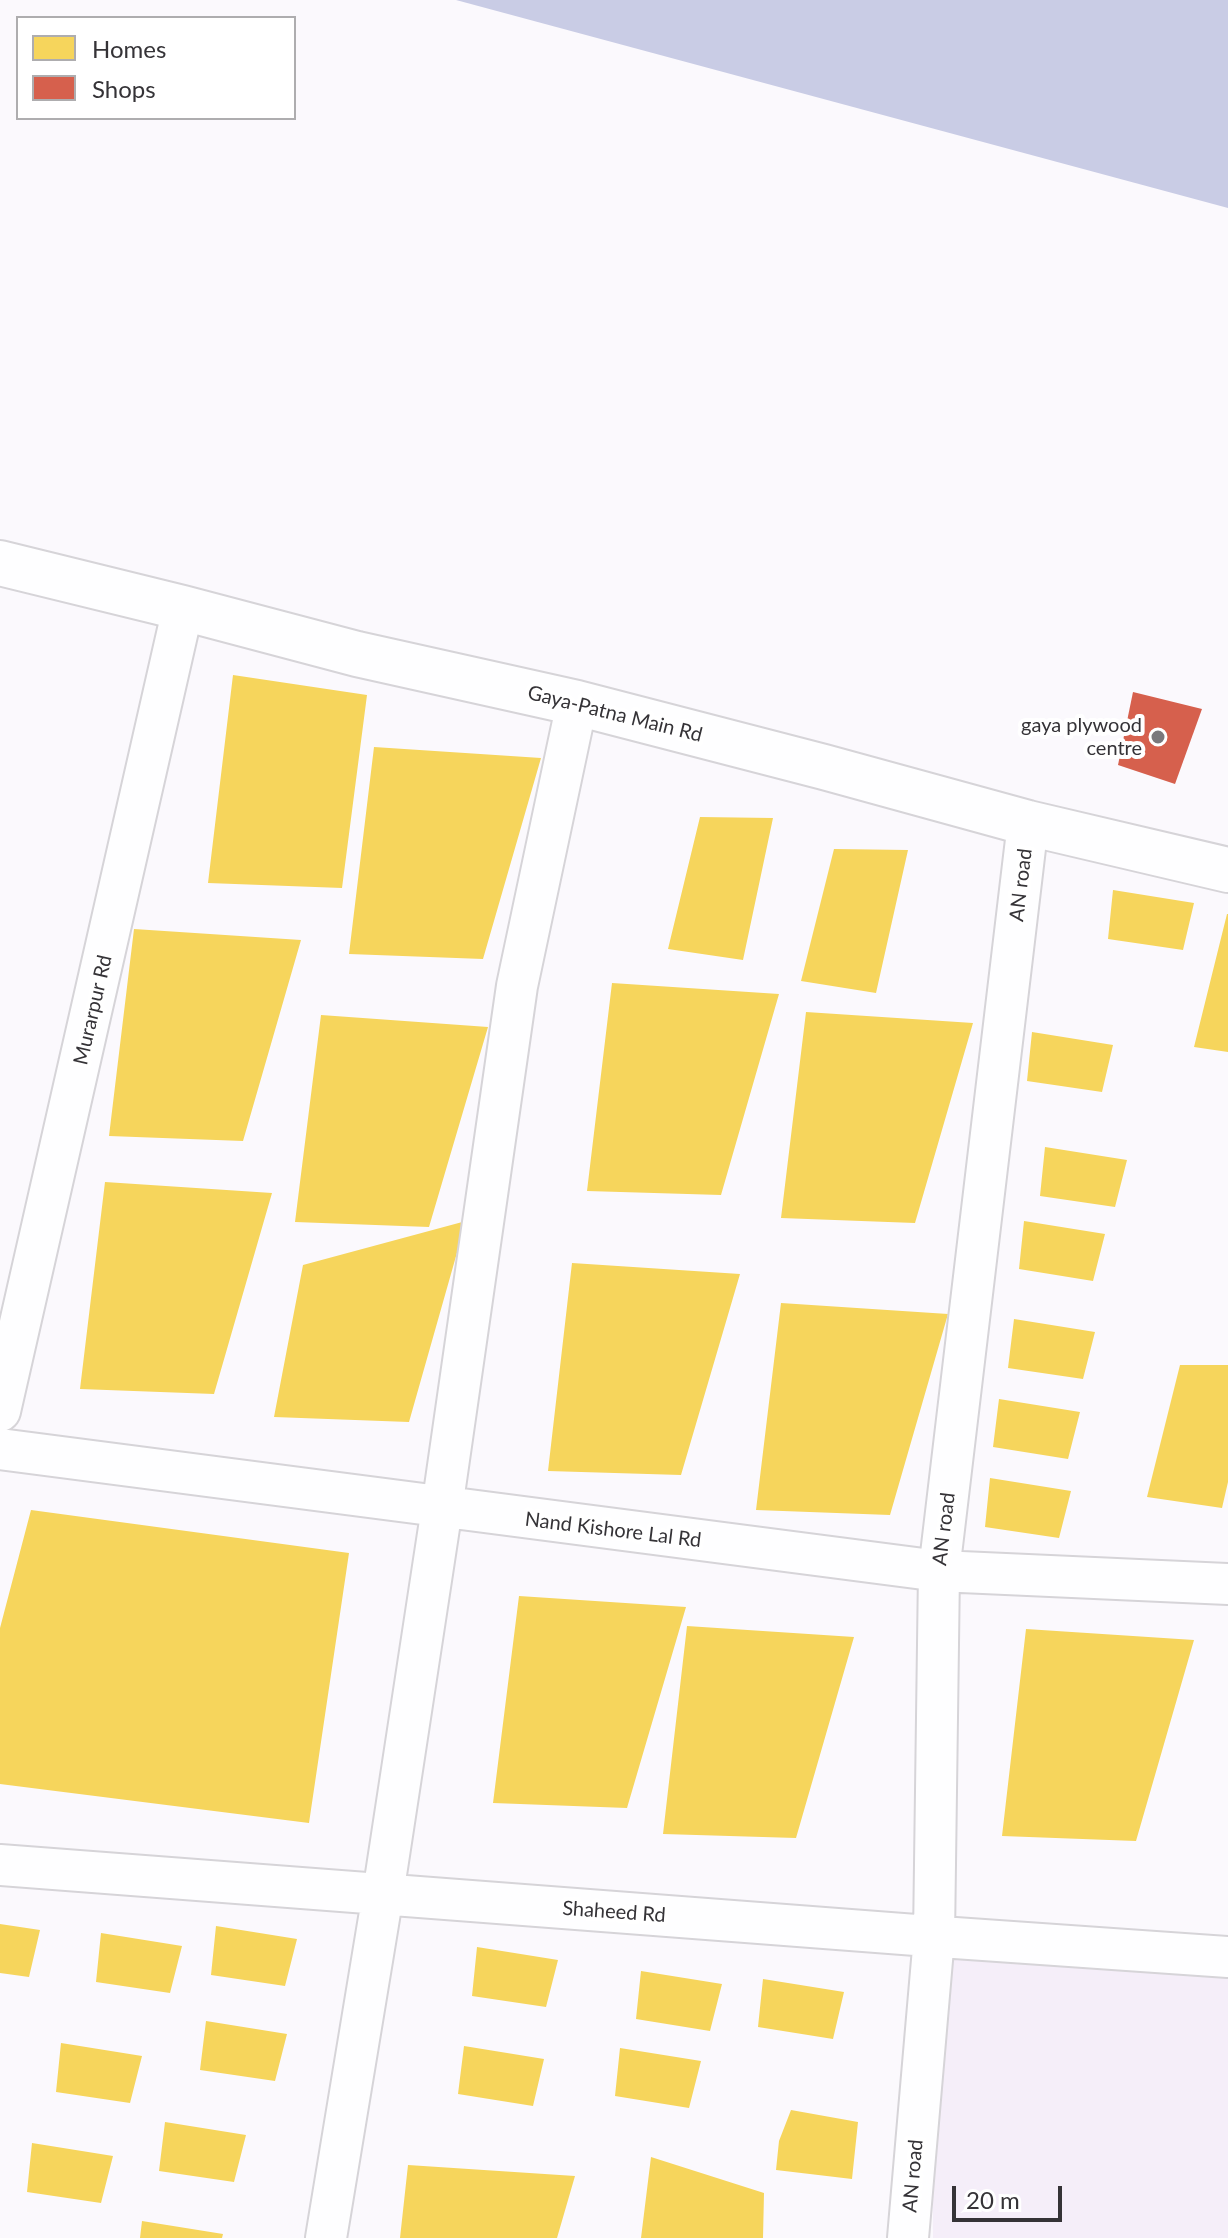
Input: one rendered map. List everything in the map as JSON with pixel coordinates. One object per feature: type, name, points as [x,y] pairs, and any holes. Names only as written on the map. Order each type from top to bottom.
[{"type":"main road","name":"Gaya-Patna Main Rd","points":[[0,563],[357,654],[577,703],[1028,823],[1228,870]]},
{"type":"street","name":"Murarpur Rd","points":[[0,1411],[183,608]]},
{"type":"street","points":[[326,2238],[442,1508],[517,986],[577,703]]},
{"type":"street","name":"AN road","points":[[908,2238],[934,1937],[939,1571],[1028,823]]},
{"type":"street","name":"Nand Kishore Lal Rd","points":[[0,1449],[939,1571],[1228,1584]]},
{"type":"street","name":"Shaheed Rd","points":[[0,1865],[1228,1957]]},
{"type":"shaded area","points":[[932,1956],[1228,1958],[1228,2238],[933,2238]]},
{"type":"water","points":[[456,0],[1228,0],[1228,208]]},
{"type":"building: Homes","points":[[233,675],[367,695],[342,888],[208,883]]},
{"type":"building: Homes","points":[[374,747],[541,758],[483,959],[349,954]]},
{"type":"building: Homes","points":[[700,817],[773,818],[743,960],[668,949]]},
{"type":"building: Homes","points":[[834,849],[908,850],[876,993],[801,981]]},
{"type":"building: Homes","points":[[1113,890],[1194,903],[1183,950],[1108,939]]},
{"type":"building: Homes","points":[[1228,914],[1228,1052],[1194,1047]]},
{"type":"building: Homes","points":[[134,929],[301,940],[243,1141],[109,1136]]},
{"type":"building: Homes","points":[[612,983],[779,994],[721,1195],[587,1191]]},
{"type":"building: Homes","points":[[806,1012],[973,1023],[915,1223],[781,1218]]},
{"type":"building: Homes","points":[[321,1015],[488,1027],[429,1227],[295,1222]]},
{"type":"building: Homes","points":[[1032,1032],[1113,1045],[1102,1092],[1027,1081]]},
{"type":"building: Homes","points":[[1045,1147],[1127,1160],[1115,1207],[1040,1196]]},
{"type":"building: Homes","points":[[105,1182],[272,1193],[214,1394],[80,1389]]},
{"type":"building: Homes","points":[[466,1221],[409,1422],[274,1417],[303,1265]]},
{"type":"building: Homes","points":[[1024,1221],[1105,1234],[1093,1281],[1019,1269]]},
{"type":"building: Homes","points":[[572,1263],[740,1274],[681,1475],[548,1471]]},
{"type":"building: Homes","points":[[781,1303],[948,1314],[890,1515],[756,1510]]},
{"type":"building: Homes","points":[[1014,1319],[1095,1332],[1083,1379],[1008,1368]]},
{"type":"building: Homes","points":[[1180,1365],[1228,1365],[1228,1482],[1222,1508],[1147,1497]]},
{"type":"building: Homes","points":[[999,1399],[1080,1412],[1068,1459],[993,1447]]},
{"type":"building: Homes","points":[[990,1478],[1071,1491],[1059,1538],[985,1527]]},
{"type":"building: Homes","points":[[31,1510],[349,1553],[309,1823],[0,1784],[0,1628]]},
{"type":"building: Homes","points":[[519,1596],[686,1607],[627,1808],[493,1803]]},
{"type":"building: Homes","points":[[687,1626],[854,1637],[796,1838],[663,1834]]},
{"type":"building: Homes","points":[[1026,1629],[1194,1640],[1136,1841],[1002,1836]]},
{"type":"building: Homes","points":[[0,1924],[40,1930],[29,1977],[0,1973]]},
{"type":"building: Homes","points":[[216,1926],[297,1939],[285,1986],[211,1975]]},
{"type":"building: Homes","points":[[101,1933],[182,1946],[170,1993],[96,1982]]},
{"type":"building: Homes","points":[[477,1947],[558,1960],[546,2007],[472,1996]]},
{"type":"building: Homes","points":[[641,1971],[722,1984],[710,2031],[636,2019]]},
{"type":"building: Homes","points":[[763,1979],[844,1992],[833,2039],[758,2027]]},
{"type":"building: Homes","points":[[206,2021],[287,2034],[275,2081],[200,2070]]},
{"type":"building: Homes","points":[[61,2043],[142,2056],[130,2103],[56,2092]]},
{"type":"building: Homes","points":[[464,2046],[544,2059],[533,2106],[458,2094]]},
{"type":"building: Homes","points":[[620,2048],[701,2061],[689,2108],[615,2096]]},
{"type":"building: Homes","points":[[791,2110],[858,2122],[852,2179],[776,2170],[779,2141]]},
{"type":"building: Homes","points":[[165,2122],[246,2135],[234,2182],[159,2171]]},
{"type":"building: Homes","points":[[32,2143],[113,2156],[101,2203],[27,2192]]},
{"type":"building: Homes","points":[[651,2157],[764,2193],[763,2238],[641,2238]]},
{"type":"building: Homes","points":[[408,2165],[575,2176],[557,2238],[400,2238]]},
{"type":"building: Homes","points":[[142,2221],[223,2234],[222,2238],[140,2238]]},
{"type":"building: Shops","name":"gaya plywood centre","points":[[1133,692],[1202,709],[1175,784],[1118,765]]},
{"type":"place","name":"gaya plywood centre","points":[[1158,737]]}]
